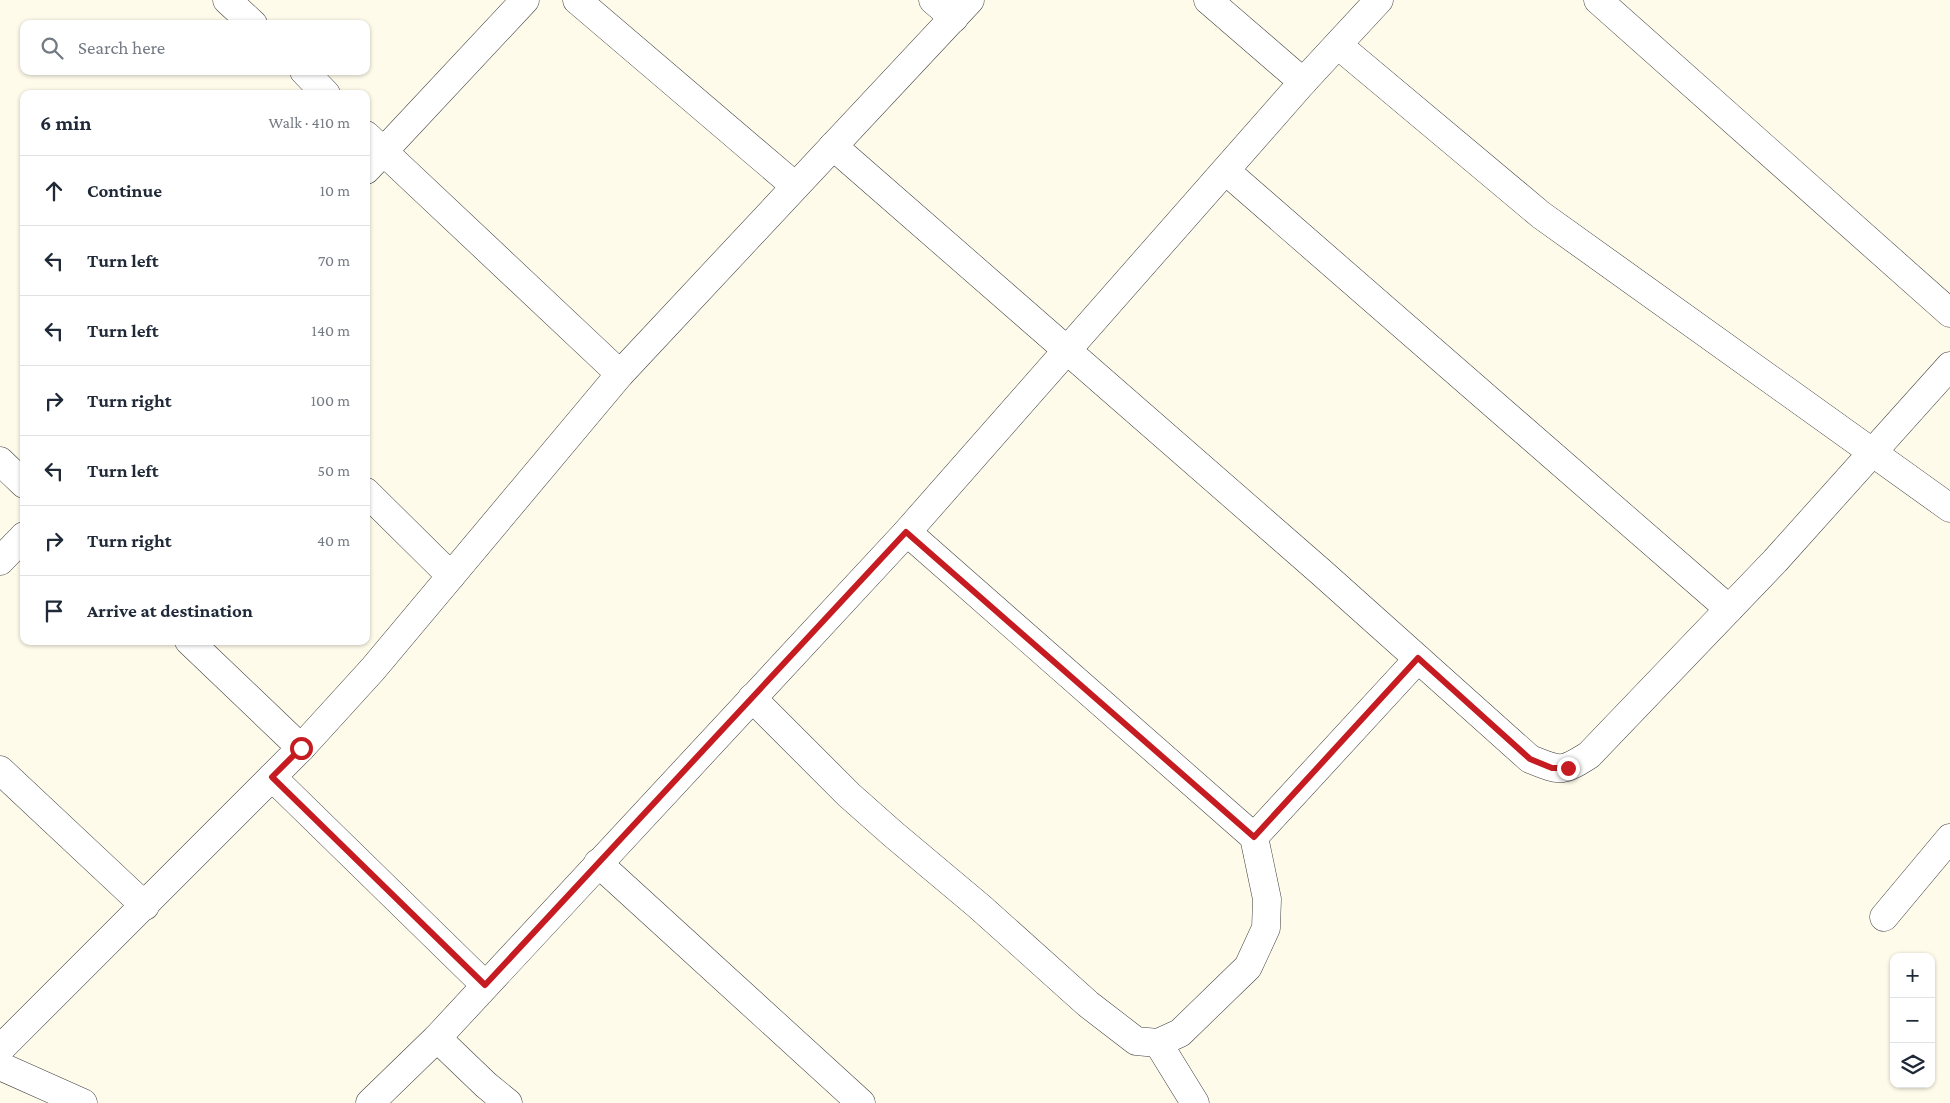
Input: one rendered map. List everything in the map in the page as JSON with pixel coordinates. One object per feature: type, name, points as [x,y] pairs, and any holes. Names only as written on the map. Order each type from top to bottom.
[{"type":"street","points":[[227,0],[249,20]]},
{"type":"street","points":[[525,0],[372,153],[620,374]]},
{"type":"street","points":[[577,0],[795,186]]},
{"type":"street","points":[[0,1049],[301,748],[373,669],[620,374],[962,9],[933,0]]},
{"type":"street","points":[[1208,0],[1303,82]]},
{"type":"street","points":[[370,1103],[437,1038],[906,532],[1068,352],[1303,82],[1379,0]]},
{"type":"street","points":[[1598,0],[1950,313]]},
{"type":"street","points":[[1338,45],[1541,215],[1950,508]]},
{"type":"street","points":[[308,75],[322,90]]},
{"type":"street","points":[[834,146],[1418,658],[1530,759],[1552,768],[1568,768],[1588,755],[1729,610],[1950,366]]},
{"type":"street","points":[[1226,171],[1729,610]]},
{"type":"street","points":[[0,461],[20,480]]},
{"type":"street","points":[[370,496],[451,576]]},
{"type":"street","points":[[752,698],[849,795],[1088,1004],[1136,1042],[1158,1044],[1180,1033],[1248,967],[1266,928],[1267,899],[1254,837],[906,532]]},
{"type":"street","points":[[0,560],[20,540]]},
{"type":"street","points":[[193,645],[301,748]]},
{"type":"street","points":[[1254,837],[1418,658]]},
{"type":"street","points":[[0,770],[144,906]]},
{"type":"street","points":[[272,777],[485,985]]},
{"type":"street","points":[[1884,917],[1950,838]]},
{"type":"street","points":[[598,863],[861,1103]]},
{"type":"street","points":[[437,1038],[486,1086],[508,1103]]},
{"type":"street","points":[[1158,1044],[1195,1103]]},
{"type":"street","points":[[0,1066],[83,1103]]},
{"type":"route","points":[[301,748],[272,777],[485,985],[906,532],[1235,823],[1254,837],[1276,816],[1418,658],[1530,759],[1552,768],[1568,768]]}]
